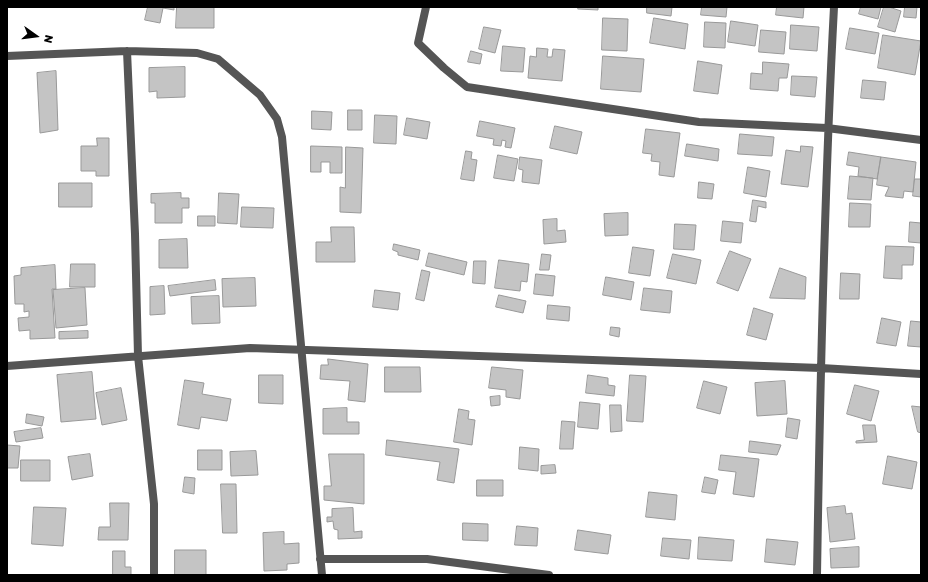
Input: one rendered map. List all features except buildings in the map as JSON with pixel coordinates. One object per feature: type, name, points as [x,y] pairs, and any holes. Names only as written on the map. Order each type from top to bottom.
[{"type":"street","points":[[426,7],[418,43],[444,68],[467,87],[699,122],[828,128],[921,140]]},
{"type":"street","points":[[818,575],[821,368],[828,128],[834,7]]},
{"type":"street","points":[[7,56],[127,51],[197,53],[218,59],[260,95],[277,119],[282,137],[322,575]]},
{"type":"street","points":[[127,51],[138,356],[154,504],[154,575]]},
{"type":"street","points":[[7,366],[250,348],[821,368],[921,374]]},
{"type":"street","points":[[320,559],[427,559],[549,575]]}]
